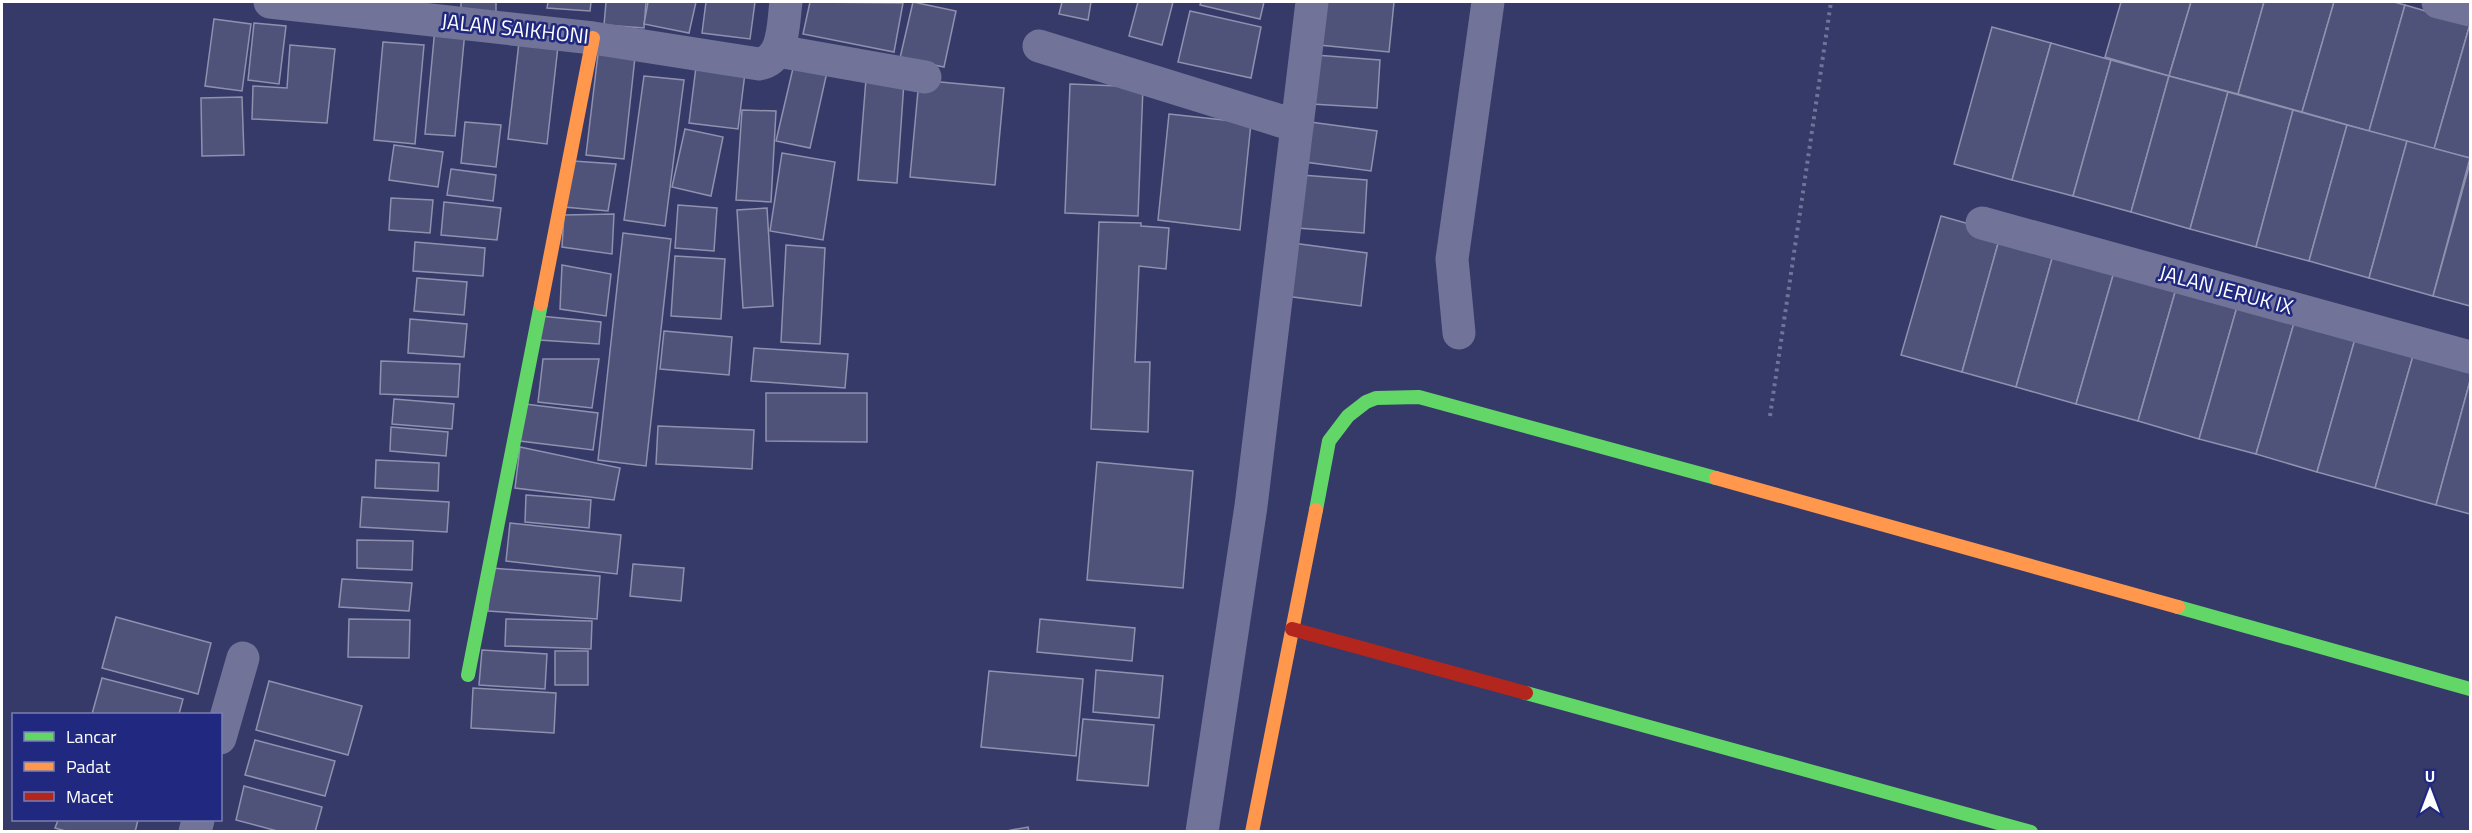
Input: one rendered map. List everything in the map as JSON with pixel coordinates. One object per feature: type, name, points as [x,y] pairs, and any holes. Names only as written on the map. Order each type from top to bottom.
[{"type":"street","name":"JALAN SAIKHONI","points":[[270,2],[769,57],[925,77]]},
{"type":"street","points":[[769,57],[786,2]]},
{"type":"street","points":[[1202,831],[1251,506],[1312,2]]},
{"type":"street","points":[[1459,333],[1452,259],[1488,2]]},
{"type":"street","points":[[2438,2],[2470,10]]},
{"type":"street","points":[[468,675],[593,38]]},
{"type":"street","points":[[1039,46],[1297,126]]},
{"type":"street","name":"JALAN JERUK IX","points":[[1982,224],[2470,357]]},
{"type":"street","points":[[1252,831],[1329,441],[1349,412],[1370,399],[1391,394],[1419,397],[1760,490],[2470,689]]},
{"type":"street","points":[[1292,629],[2031,831]]},
{"type":"street","points":[[222,731],[243,658]]},
{"type":"path","points":[[1770,416],[1832,2]]},
{"type":"building","points":[[461,2],[496,2],[496,12],[461,12]]},
{"type":"building","points":[[548,2],[591,2],[590,11],[547,8]]},
{"type":"building","points":[[606,2],[646,2],[644,28],[604,25]]},
{"type":"building","points":[[648,2],[696,2],[689,33],[644,24]]},
{"type":"building","points":[[706,2],[755,2],[750,39],[702,33]]},
{"type":"building","points":[[810,2],[903,3],[894,52],[803,34]]},
{"type":"building","points":[[913,2],[956,11],[944,67],[900,58]]},
{"type":"building","points":[[1062,2],[1091,2],[1088,20],[1059,14]]},
{"type":"building","points":[[1138,2],[1173,2],[1162,45],[1129,36]]},
{"type":"building","points":[[1201,2],[1264,2],[1260,19],[1200,5]]},
{"type":"building","points":[[1322,2],[1394,2],[1389,52],[1319,45]]},
{"type":"building","points":[[2121,2],[2191,2],[2169,76],[2105,57]]},
{"type":"building","points":[[2191,2],[2264,2],[2238,94],[2169,76]]},
{"type":"building","points":[[2264,2],[2334,2],[2302,112],[2238,94]]},
{"type":"building","points":[[2334,2],[2394,2],[2405,5],[2369,131],[2302,112]]},
{"type":"building","points":[[2405,5],[2470,24],[2434,149],[2369,131]]},
{"type":"building","points":[[1190,11],[1261,27],[1251,78],[1178,62]]},
{"type":"building","points":[[214,19],[251,24],[242,91],[205,86]]},
{"type":"building","points":[[254,23],[286,26],[279,84],[248,80]]},
{"type":"building","points":[[2470,24],[2470,158],[2434,149]]},
{"type":"building","points":[[1992,27],[2051,43],[2012,180],[1954,164]]},
{"type":"building","points":[[435,28],[465,31],[455,136],[425,134]]},
{"type":"building","points":[[383,42],[424,45],[415,144],[374,140]]},
{"type":"building","points":[[519,42],[558,46],[547,144],[508,139]]},
{"type":"building","points":[[2051,43],[2111,60],[2073,196],[2012,180]]},
{"type":"building","points":[[290,45],[335,49],[327,123],[252,119],[253,86],[287,88]]},
{"type":"building","points":[[598,54],[635,57],[624,159],[586,155]]},
{"type":"building","points":[[1315,55],[1380,60],[1377,108],[1312,104]]},
{"type":"building","points":[[697,59],[746,65],[738,129],[689,123]]},
{"type":"building","points":[[2111,60],[2169,76],[2131,212],[2073,196]]},
{"type":"building","points":[[794,64],[827,72],[810,148],[776,141]]},
{"type":"building","points":[[644,76],[684,80],[665,226],[624,220]]},
{"type":"building","points":[[2169,76],[2228,92],[2190,229],[2131,212]]},
{"type":"building","points":[[866,79],[904,82],[897,183],[858,180]]},
{"type":"building","points":[[919,80],[1004,88],[995,185],[910,177]]},
{"type":"building","points":[[1070,84],[1143,87],[1138,216],[1065,213]]},
{"type":"building","points":[[2228,92],[2293,110],[2256,247],[2190,229]]},
{"type":"building","points":[[242,97],[244,155],[202,156],[201,98]]},
{"type":"building","points":[[742,110],[776,111],[771,202],[736,200]]},
{"type":"building","points":[[2293,110],[2347,125],[2309,261],[2256,247]]},
{"type":"building","points":[[1169,114],[1251,123],[1240,230],[1158,220]]},
{"type":"building","points":[[465,122],[501,125],[496,167],[461,163]]},
{"type":"building","points":[[1310,122],[1377,131],[1371,171],[1305,162]]},
{"type":"building","points":[[2347,125],[2407,141],[2369,278],[2309,261]]},
{"type":"building","points":[[685,129],[723,137],[711,196],[672,187]]},
{"type":"building","points":[[2407,141],[2470,158],[2433,296],[2369,278]]},
{"type":"building","points":[[394,145],[443,152],[438,187],[389,180]]},
{"type":"building","points":[[782,153],[835,162],[823,240],[770,231]]},
{"type":"building","points":[[573,161],[616,164],[608,211],[564,207]]},
{"type":"building","points":[[2470,163],[2470,306],[2433,296]]},
{"type":"building","points":[[451,169],[496,175],[493,201],[447,195]]},
{"type":"building","points":[[1301,175],[1367,180],[1364,233],[1297,228]]},
{"type":"building","points":[[391,198],[433,200],[430,233],[389,230]]},
{"type":"building","points":[[444,202],[501,208],[497,240],[441,235]]},
{"type":"building","points":[[678,205],[717,208],[714,251],[675,248]]},
{"type":"building","points":[[767,208],[773,306],[743,308],[737,210]]},
{"type":"building","points":[[614,214],[612,254],[562,247],[564,215]]},
{"type":"building","points":[[1941,216],[2001,233],[1962,372],[1901,355]]},
{"type":"building","points":[[1099,222],[1141,223],[1141,226],[1169,228],[1166,269],[1139,266],[1135,362],[1150,362],[1148,432],[1091,429]]},
{"type":"building","points":[[623,233],[671,239],[646,466],[598,460]]},
{"type":"building","points":[[2001,233],[2055,248],[2016,387],[1962,372]]},
{"type":"building","points":[[415,242],[485,248],[483,276],[413,271]]},
{"type":"building","points":[[1285,242],[1367,253],[1361,306],[1278,295]]},
{"type":"building","points":[[786,245],[825,248],[820,344],[781,342]]},
{"type":"building","points":[[2055,248],[2116,265],[2076,404],[2016,387]]},
{"type":"building","points":[[675,256],[725,259],[721,319],[671,316]]},
{"type":"building","points":[[562,265],[611,274],[606,316],[560,309]]},
{"type":"building","points":[[2116,265],[2178,282],[2138,421],[2076,404]]},
{"type":"building","points":[[417,278],[467,282],[464,315],[414,311]]},
{"type":"building","points":[[2178,282],[2239,300],[2199,439],[2138,421]]},
{"type":"building","points":[[2239,300],[2296,316],[2256,454],[2199,439]]},
{"type":"building","points":[[540,316],[601,322],[599,344],[539,340]]},
{"type":"building","points":[[2296,316],[2357,332],[2317,472],[2256,454]]},
{"type":"building","points":[[410,319],[467,324],[464,357],[408,353]]},
{"type":"building","points":[[664,331],[732,337],[729,375],[660,369]]},
{"type":"building","points":[[2357,332],[2415,349],[2375,488],[2317,472]]},
{"type":"building","points":[[754,348],[848,354],[845,388],[751,381]]},
{"type":"building","points":[[2415,349],[2470,365],[2470,381],[2436,505],[2375,488]]},
{"type":"building","points":[[543,359],[599,359],[592,408],[538,402]]},
{"type":"building","points":[[381,361],[460,364],[458,397],[380,394]]},
{"type":"building","points":[[2470,381],[2470,514],[2436,505]]},
{"type":"building","points":[[766,393],[867,393],[867,442],[766,441]]},
{"type":"building","points":[[394,399],[454,404],[452,429],[392,424]]},
{"type":"building","points":[[525,404],[598,413],[593,450],[520,441]]},
{"type":"building","points":[[658,426],[754,430],[752,469],[656,464]]},
{"type":"building","points":[[391,427],[448,432],[446,456],[390,451]]},
{"type":"building","points":[[520,447],[620,468],[614,500],[515,488]]},
{"type":"building","points":[[376,460],[439,463],[438,491],[375,488]]},
{"type":"building","points":[[1097,462],[1193,471],[1183,588],[1087,580]]},
{"type":"building","points":[[526,495],[591,500],[589,528],[525,522]]},
{"type":"building","points":[[362,497],[449,502],[447,532],[360,527]]},
{"type":"building","points":[[510,523],[621,535],[617,574],[506,561]]},
{"type":"building","points":[[357,540],[413,541],[412,570],[357,568]]},
{"type":"building","points":[[633,564],[684,568],[681,601],[630,596]]},
{"type":"building","points":[[491,568],[600,576],[597,619],[488,611]]},
{"type":"building","points":[[342,579],[412,583],[409,611],[339,607]]},
{"type":"building","points":[[116,617],[211,643],[198,694],[102,668]]},
{"type":"building","points":[[349,619],[410,620],[409,658],[348,657]]},
{"type":"building","points":[[506,619],[592,621],[591,649],[505,646]]},
{"type":"building","points":[[1040,619],[1135,628],[1132,661],[1037,652]]},
{"type":"building","points":[[482,650],[547,654],[545,689],[479,685]]},
{"type":"building","points":[[555,651],[588,651],[588,685],[555,685]]},
{"type":"building","points":[[1096,670],[1163,676],[1159,718],[1093,712]]},
{"type":"building","points":[[989,671],[1083,679],[1076,756],[981,747]]},
{"type":"building","points":[[102,678],[183,699],[179,713],[92,713]]},
{"type":"building","points":[[269,681],[362,706],[348,755],[256,730]]},
{"type":"building","points":[[473,688],[556,693],[554,733],[471,728]]},
{"type":"building","points":[[1083,719],[1154,725],[1148,786],[1077,780]]},
{"type":"building","points":[[255,740],[335,761],[325,796],[245,775]]},
{"type":"building","points":[[244,786],[322,807],[315,832],[281,832],[236,820]]},
{"type":"building","points":[[58,821],[138,821],[135,832],[69,832],[55,828]]},
{"type":"building","points":[[1028,827],[1029,832],[1001,832]]},
{"type":"traffic: fast","points":[[468,675],[541,304]]},
{"type":"traffic: fast","points":[[1316,510],[1329,441],[1348,416],[1366,402],[1376,398],[1419,397],[1716,478]]},
{"type":"traffic: fast","points":[[2178,607],[2470,689]]},
{"type":"traffic: fast","points":[[1526,693],[2031,832]]},
{"type":"traffic: slow","points":[[541,304],[593,38]]},
{"type":"traffic: slow","points":[[1716,478],[2178,607]]},
{"type":"traffic: slow","points":[[1252,832],[1316,510]]},
{"type":"traffic: jam","points":[[1292,629],[1526,693]]}]
